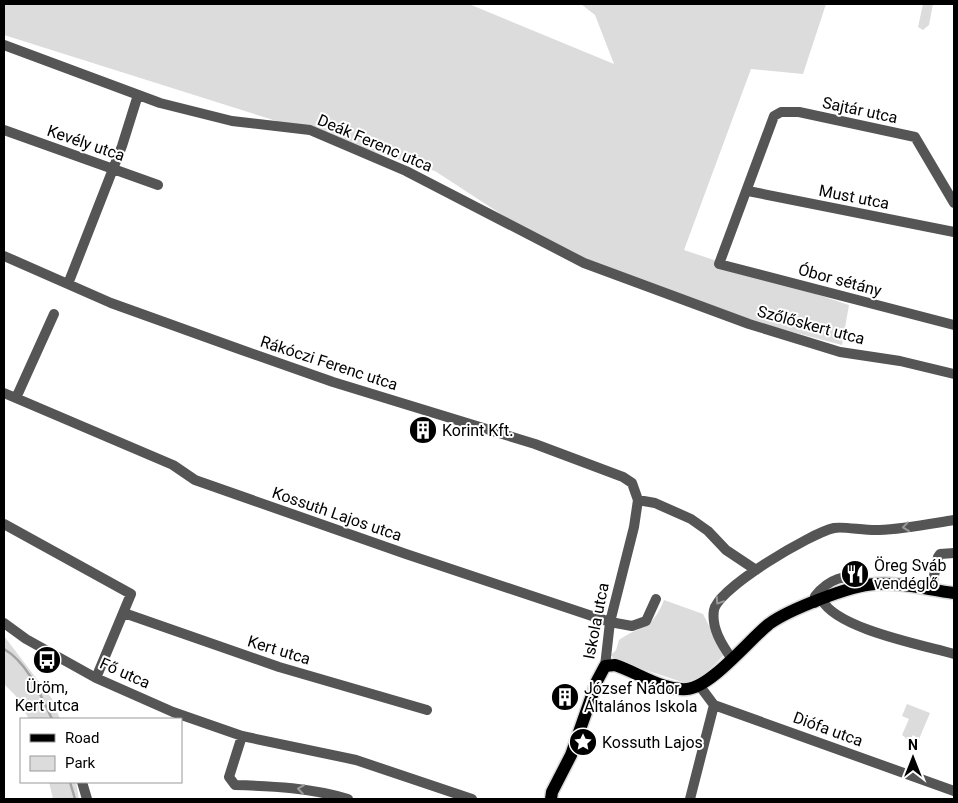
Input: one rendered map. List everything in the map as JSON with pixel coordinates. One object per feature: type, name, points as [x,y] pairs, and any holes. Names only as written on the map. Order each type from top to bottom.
[{"type":"main road","points":[[605,666],[616,665],[676,689],[686,690],[699,685],[782,615],[818,601],[863,585],[889,584],[954,593]]},
{"type":"main road","name":"Iskola utca","points":[[551,799],[552,792],[579,737],[597,682],[605,666]]},
{"type":"street","name":"Deák Ferenc utca","points":[[4,45],[160,104],[232,121],[310,130],[406,171],[572,259],[720,313]]},
{"type":"street","points":[[68,284],[113,168],[138,95]]},
{"type":"street","name":"Sajtár utca","points":[[748,191],[774,116],[781,112],[799,112],[915,137],[954,203]]},
{"type":"street","name":"Kevély utca","points":[[4,130],[158,185]]},
{"type":"street","name":"Must utca","points":[[748,191],[954,232]]},
{"type":"street","name":"Óbor sétány","points":[[748,191],[719,264],[954,325]]},
{"type":"street","name":"Rákóczi Ferenc utca","points":[[4,256],[111,303],[334,382],[535,444],[608,470],[632,483],[638,500]]},
{"type":"street","name":"Szőlőskert utca","points":[[720,313],[840,352],[900,361],[954,374]]},
{"type":"street","points":[[16,398],[54,314]]},
{"type":"street","name":"Kossuth Lajos utca","points":[[4,393],[173,465],[195,480],[396,551],[610,622],[632,626],[646,621],[656,599]]},
{"type":"street","points":[[638,500],[655,503],[690,519],[708,531],[726,550],[756,570]]},
{"type":"street","name":"Iskola utca","points":[[605,666],[610,622],[634,527],[638,500]]},
{"type":"street","points":[[732,658],[714,626],[714,609],[722,595],[756,570],[811,536],[835,527],[880,530],[954,520]]},
{"type":"street","points":[[4,524],[127,590],[131,594],[96,678]]},
{"type":"street","points":[[931,590],[940,554],[954,553]]},
{"type":"street","points":[[818,601],[837,616],[894,638],[954,654]]},
{"type":"street","name":"Kert utca","points":[[124,613],[162,628],[278,667],[427,710]]},
{"type":"street","name":"Fő utca","points":[[4,623],[36,645],[96,678],[173,712],[242,736],[356,760],[472,799]]},
{"type":"street","points":[[690,799],[714,705],[699,685]]},
{"type":"street","name":"Diófa utca","points":[[714,705],[954,791]]},
{"type":"street","points":[[242,736],[229,777],[235,785],[278,786],[322,792],[348,799]]},
{"type":"street","points":[[82,783],[87,799]]},
{"type":"green space","points":[[4,4],[469,4],[614,64],[595,15],[581,4],[826,4],[803,74],[751,69],[684,250],[849,305],[842,345],[720,313],[548,245],[435,171],[4,35]]},
{"type":"green space","points":[[923,4],[933,4],[929,25],[923,30],[918,27]]},
{"type":"green space","points":[[664,600],[703,614],[724,655],[703,676],[685,683],[615,660],[611,655],[616,650],[619,640],[651,622],[660,610]]},
{"type":"green space","points":[[4,636],[52,699],[60,718],[28,718],[15,695],[4,684]]},
{"type":"green space","points":[[907,704],[930,713],[919,739],[913,735],[908,744],[907,739],[902,735],[909,719],[902,716]]},
{"type":"green space","points":[[49,783],[76,783],[79,799],[53,799]]},
{"type":"waterway","points":[[4,649],[20,662],[27,671],[52,718]]},
{"type":"waterway","points":[[70,783],[75,799]]},
{"type":"place","name":"Korint Kft.","points":[[423,430]]},
{"type":"place","name":"Öreg Sváb vendéglő","points":[[855,574]]},
{"type":"place","name":"Üröm, Kert utca","points":[[47,660]]},
{"type":"place","name":"József Nádor Általános Iskola","points":[[565,697]]},
{"type":"place","name":"Kossuth Lajos","points":[[583,742]]}]
